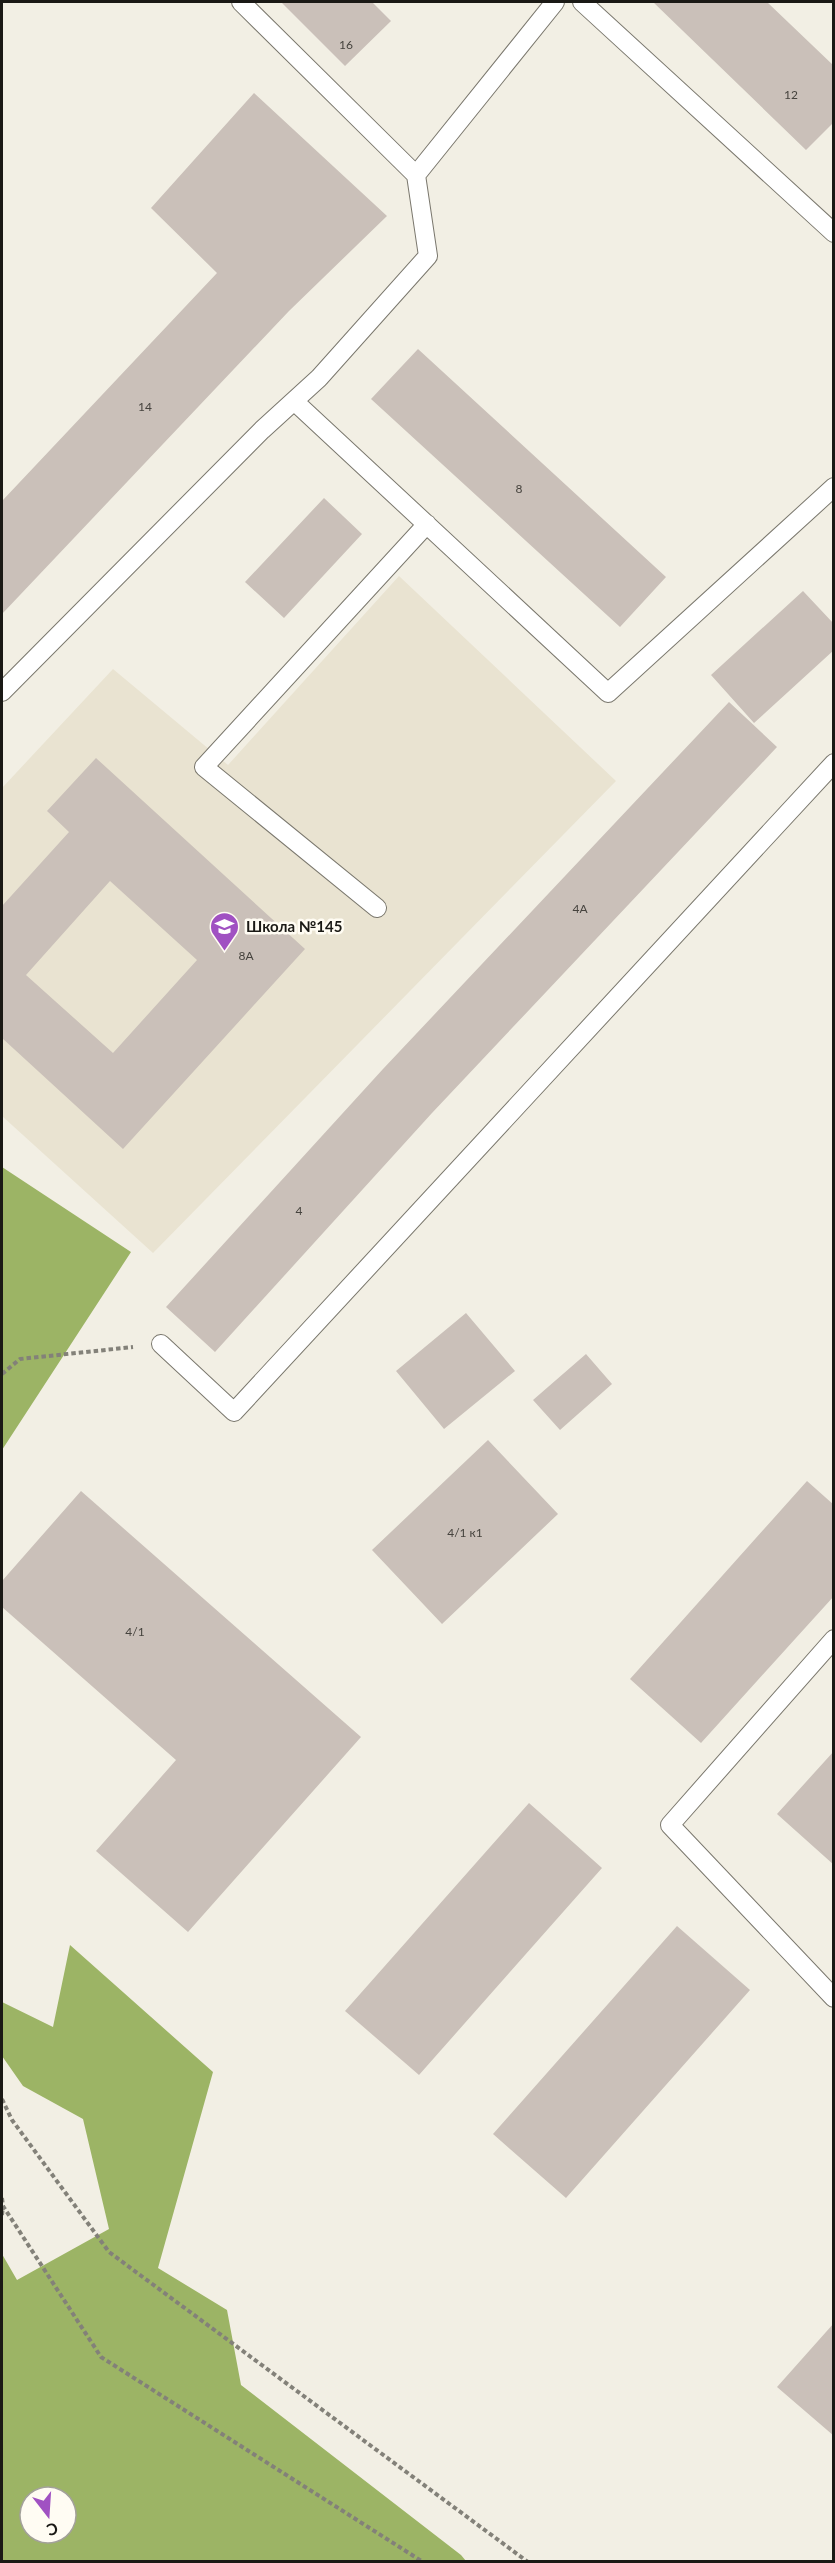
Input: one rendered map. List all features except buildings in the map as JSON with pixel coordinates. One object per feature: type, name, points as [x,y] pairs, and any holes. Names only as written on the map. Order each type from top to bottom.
[{"type":"lane","points":[[2,692],[319,378],[428,256],[416,175],[241,2]]},
{"type":"lane","points":[[416,175],[555,2]]},
{"type":"lane","points":[[582,2],[834,233]]},
{"type":"lane","points":[[294,401],[608,693],[834,487]]},
{"type":"lane","points":[[377,908],[204,767],[427,524]]},
{"type":"lane","points":[[161,1344],[234,1412],[834,762]]},
{"type":"lane","points":[[834,1639],[670,1825],[834,1998]]},
{"type":"path","points":[[2,1374],[20,1359],[161,1344]]},
{"type":"path","points":[[2,2098],[12,2120],[109,2252],[528,2562]]},
{"type":"path","points":[[2,2198],[2,2215]]},
{"type":"path","points":[[2,2206],[100,2357],[423,2562]]},
{"type":"shaded area","name":"Школа №145","points":[[399,576],[616,781],[153,1253],[2,1116],[2,788],[113,669],[228,765]]},
{"type":"green space","points":[[2,1167],[131,1252],[2,1450]]},
{"type":"green space","points":[[70,1945],[213,2072],[158,2268],[227,2310],[241,2385],[466,2561],[2,2561],[2,2254],[17,2280],[109,2229],[83,2119],[23,2086],[2,2056],[2,2002],[53,2027]]},
{"type":"place","name":"Школа №145","points":[[225,952]]}]
